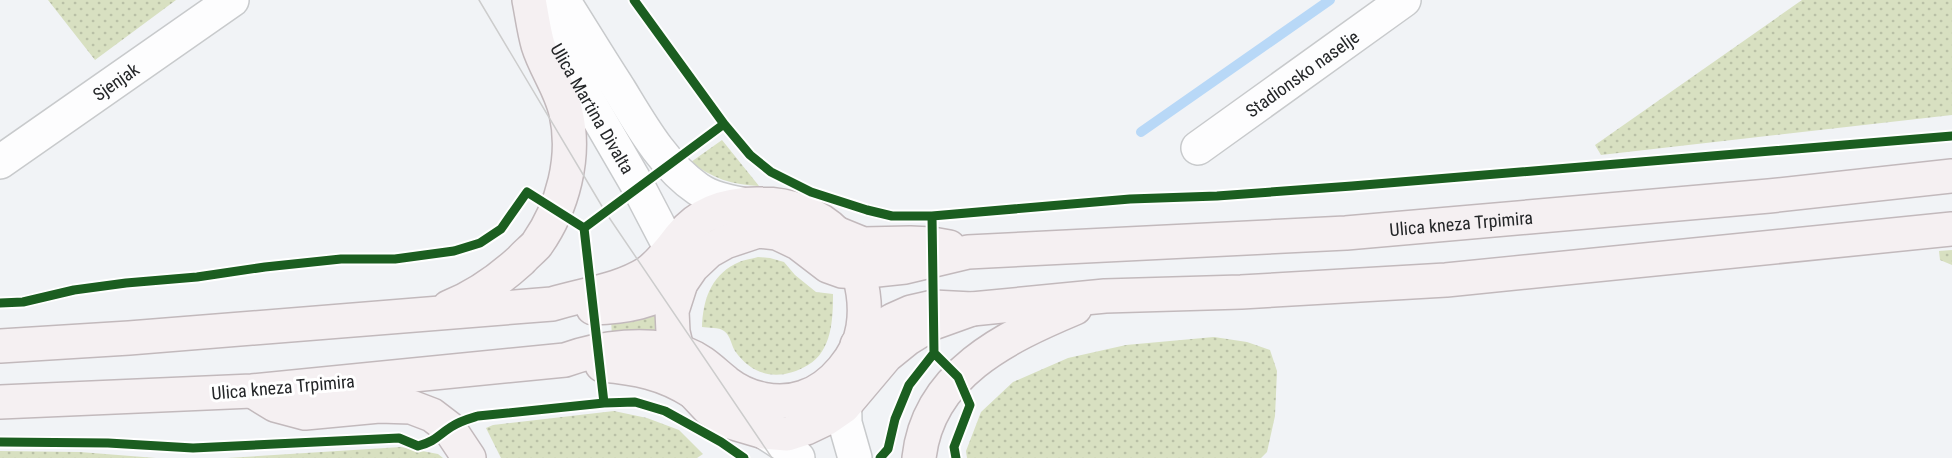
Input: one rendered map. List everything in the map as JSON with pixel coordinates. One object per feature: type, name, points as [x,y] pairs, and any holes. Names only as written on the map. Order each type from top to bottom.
[{"type":"main road","points":[[429,315],[468,299],[503,277],[536,245],[556,210],[564,186],[570,152],[566,113],[538,45],[530,0]]},
{"type":"main road","name":"Ulica kneza Trpimira","points":[[858,272],[905,267],[968,252],[1346,233],[1769,196],[1952,176]]},
{"type":"main road","points":[[0,346],[129,338],[552,304],[607,291],[647,273],[700,217],[725,207],[762,204],[785,206],[821,221],[836,233],[849,251],[858,272],[864,312],[863,328],[851,356]]},
{"type":"main road","points":[[677,352],[700,360],[742,393],[760,399],[782,401],[804,397],[825,385],[874,331],[911,312],[933,307],[972,309],[1105,296],[1241,292],[1446,280],[1952,229]]},
{"type":"main road","points":[[858,272],[842,271],[828,266],[798,243],[777,233],[759,231],[725,242],[709,251],[692,267],[681,283],[672,310],[677,352],[682,370],[693,392],[709,409],[730,422],[764,432],[787,434],[827,418],[843,406],[886,356],[907,339],[933,323],[972,309]]},
{"type":"main road","name":"Ulica kneza Trpimira","points":[[836,233],[863,244],[932,244],[968,252]]},
{"type":"main road","points":[[552,304],[573,308],[639,304],[662,295],[681,283]]},
{"type":"main road","points":[[919,458],[921,441],[933,408],[958,377],[972,364],[1028,328],[1105,296]]},
{"type":"main road","name":"Ulica kneza Trpimira","points":[[0,402],[252,391],[565,360],[581,354],[616,349],[655,348],[677,352]]},
{"type":"main road","name":"Ulica kneza Trpimira","points":[[565,360],[643,369],[665,376],[693,392]]},
{"type":"main road","points":[[252,391],[274,405],[305,413],[379,406],[411,407],[432,415],[449,428],[469,458]]},
{"type":"street","name":"Sjenjak","points":[[0,162],[232,0]]},
{"type":"street","name":"Ulica Martina Divalta","points":[[530,0],[639,188],[671,250],[681,283]]},
{"type":"street","name":"Ulica Martina Divalta","points":[[563,0],[632,112],[670,163],[700,190],[719,199],[741,204]]},
{"type":"street","name":"Stadionsko naselje","points":[[1198,148],[1404,0]]},
{"type":"street","points":[[851,356],[843,406],[845,423],[855,458]]},
{"type":"street","points":[[764,432],[786,446],[798,458]]},
{"type":"green space","points":[[48,0],[176,0],[95,60]]},
{"type":"green space","points":[[1802,0],[1952,0],[1952,115],[1601,155],[1595,145]]},
{"type":"green space","points":[[722,140],[759,186],[723,180],[691,162]]},
{"type":"green space","points":[[1952,250],[1952,265],[1940,260],[1939,251]]},
{"type":"green space","points":[[758,257],[784,262],[795,275],[816,292],[833,294],[830,334],[822,352],[808,365],[798,370],[778,375],[759,372],[742,360],[724,331],[702,327],[706,299],[719,276],[726,269],[738,263]]},
{"type":"green space","points":[[654,311],[657,323],[656,336],[612,337],[611,319]]},
{"type":"green space","points":[[1214,337],[1247,342],[1270,350],[1277,371],[1275,416],[1267,452],[1261,458],[967,458],[966,451],[981,412],[1013,382],[1068,358],[1126,345]]},
{"type":"green space","points":[[614,411],[647,418],[679,430],[703,454],[697,458],[501,458],[486,428],[493,425]]},
{"type":"green space","points":[[401,447],[438,454],[443,458],[227,458]]},
{"type":"green space","points":[[0,451],[80,452],[156,458],[0,458]]},
{"type":"waterway","points":[[1141,132],[1330,0]]},
{"type":"tram line","points":[[479,0],[606,213],[772,458]]},
{"type":"cycle path","points":[[634,0],[724,124],[750,155],[771,172],[811,192],[892,216],[932,216],[1130,199],[1217,196],[1352,186],[1952,136]]},
{"type":"cycle path","points":[[0,303],[23,302],[74,290],[265,267],[341,259],[395,259],[454,251],[480,243],[501,229],[527,192],[584,228],[724,124]]},
{"type":"cycle path","points":[[932,216],[934,353],[958,377],[970,405],[954,447],[956,458]]},
{"type":"cycle path","points":[[584,228],[604,403]]},
{"type":"cycle path","points":[[880,458],[888,449],[895,419],[909,385],[934,353]]},
{"type":"cycle path","points":[[0,442],[108,443],[193,448],[399,438],[418,446],[433,440],[458,423],[478,416],[635,402],[665,411],[721,442],[744,458]]}]
